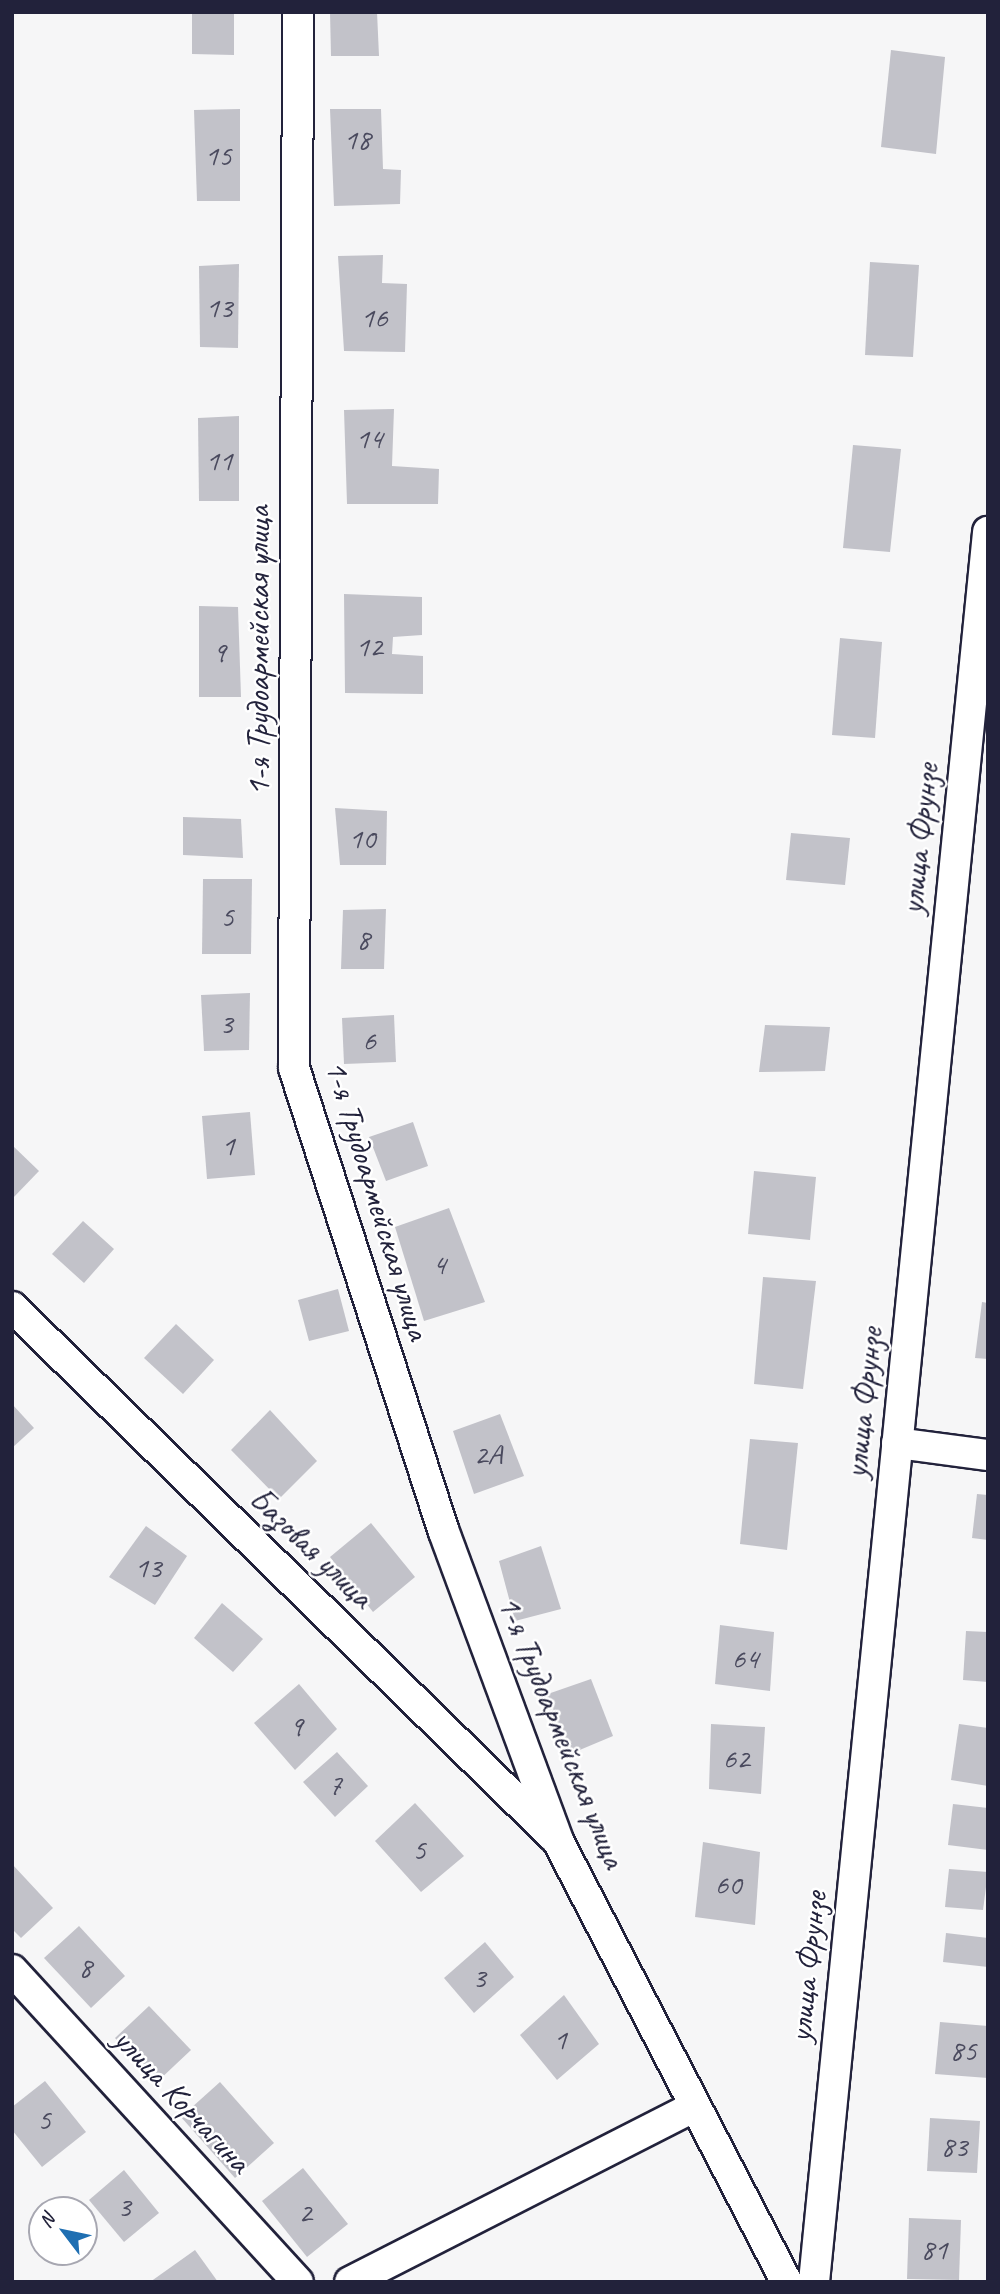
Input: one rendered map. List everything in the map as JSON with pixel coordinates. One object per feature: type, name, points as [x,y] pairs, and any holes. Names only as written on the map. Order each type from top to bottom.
[{"type":"street","name":"1-я Трудоармейская улица","points":[[298,12],[293,1068],[444,1532],[558,1841],[787,2282]]},
{"type":"street","name":"улица Фрунзе","points":[[814,2282],[988,532]]},
{"type":"street","name":"Базовая улица","points":[[12,1307],[558,1841]]},
{"type":"street","points":[[897,1443],[988,1454]]},
{"type":"street","name":"улица Корчагина","points":[[12,1970],[298,2282]]},
{"type":"street","points":[[350,2282],[695,2106]]},
{"type":"building","points":[[192,12],[234,12],[234,55],[192,54]]},
{"type":"building","points":[[330,12],[377,12],[379,56],[331,56]]},
{"type":"building","points":[[891,50],[945,57],[936,154],[881,147]]},
{"type":"building","points":[[240,109],[240,201],[197,201],[194,110]]},
{"type":"building","points":[[330,109],[381,109],[383,169],[401,170],[400,204],[334,206]]},
{"type":"building","points":[[383,255],[382,283],[407,284],[405,352],[344,351],[338,256]]},
{"type":"building","points":[[870,262],[919,265],[913,357],[865,355]]},
{"type":"building","points":[[239,264],[238,348],[200,347],[199,266]]},
{"type":"building","points":[[394,409],[392,466],[439,469],[438,504],[347,504],[344,410]]},
{"type":"building","points":[[239,416],[239,501],[199,501],[198,418]]},
{"type":"building","points":[[853,445],[901,449],[890,552],[843,548]]},
{"type":"building","points":[[344,594],[422,597],[422,635],[393,637],[392,654],[423,656],[423,694],[345,693]]},
{"type":"building","points":[[199,606],[238,607],[241,697],[199,697]]},
{"type":"building","points":[[840,638],[882,642],[875,738],[832,735]]},
{"type":"building","points":[[335,808],[387,811],[386,865],[340,865]]},
{"type":"building","points":[[183,817],[241,819],[243,858],[183,855]]},
{"type":"building","points":[[791,833],[850,838],[845,885],[786,880]]},
{"type":"building","points":[[203,879],[252,879],[251,954],[202,954]]},
{"type":"building","points":[[386,909],[384,969],[341,969],[343,910]]},
{"type":"building","points":[[250,993],[249,1050],[204,1051],[201,995]]},
{"type":"building","points":[[394,1015],[396,1062],[344,1064],[342,1018]]},
{"type":"building","points":[[765,1025],[830,1027],[825,1071],[759,1072]]},
{"type":"building","points":[[250,1112],[255,1175],[207,1179],[202,1116]]},
{"type":"building","points":[[413,1122],[428,1166],[386,1181],[369,1137]]},
{"type":"building","points":[[12,1145],[39,1171],[12,1199]]},
{"type":"building","points":[[754,1171],[816,1177],[810,1240],[748,1234]]},
{"type":"building","points":[[449,1208],[485,1302],[424,1321],[395,1227]]},
{"type":"building","points":[[83,1221],[114,1249],[84,1283],[52,1254]]},
{"type":"building","points":[[763,1277],[816,1281],[803,1389],[754,1384]]},
{"type":"building","points":[[338,1289],[349,1331],[309,1341],[298,1300]]},
{"type":"building","points":[[982,1302],[988,1303],[988,1359],[975,1358]]},
{"type":"building","points":[[176,1324],[214,1360],[183,1394],[144,1358]]},
{"type":"building","points":[[12,1404],[34,1428],[12,1448]]},
{"type":"building","points":[[270,1410],[317,1461],[279,1499],[231,1450]]},
{"type":"building","points":[[500,1414],[524,1476],[474,1494],[453,1431]]},
{"type":"building","points":[[750,1439],[798,1443],[787,1550],[740,1544]]},
{"type":"building","points":[[977,1494],[988,1495],[988,1540],[972,1538]]},
{"type":"building","points":[[371,1523],[415,1577],[373,1612],[330,1557]]},
{"type":"building","points":[[146,1526],[187,1556],[155,1605],[109,1577]]},
{"type":"building","points":[[541,1546],[561,1609],[515,1621],[499,1561]]},
{"type":"building","points":[[222,1603],[263,1639],[233,1672],[194,1638]]},
{"type":"building","points":[[720,1625],[774,1632],[770,1691],[715,1684]]},
{"type":"building","points":[[966,1631],[988,1632],[988,1682],[963,1680]]},
{"type":"building","points":[[591,1679],[613,1736],[563,1757],[542,1696]]},
{"type":"building","points":[[299,1684],[337,1729],[295,1770],[254,1723]]},
{"type":"building","points":[[711,1724],[765,1727],[761,1794],[709,1789]]},
{"type":"building","points":[[959,1724],[988,1728],[988,1786],[951,1780]]},
{"type":"building","points":[[337,1752],[368,1786],[335,1817],[303,1782]]},
{"type":"building","points":[[415,1803],[464,1856],[421,1892],[375,1841]]},
{"type":"building","points":[[953,1804],[988,1808],[988,1850],[948,1845]]},
{"type":"building","points":[[703,1842],[760,1852],[755,1925],[695,1917]]},
{"type":"building","points":[[12,1864],[53,1908],[21,1938],[12,1929]]},
{"type":"building","points":[[949,1869],[988,1872],[983,1910],[945,1907]]},
{"type":"building","points":[[79,1926],[125,1976],[91,2008],[44,1958]]},
{"type":"building","points":[[946,1933],[988,1938],[988,1967],[943,1962]]},
{"type":"building","points":[[485,1942],[514,1977],[474,2013],[444,1978]]},
{"type":"building","points":[[564,1995],[599,2044],[557,2080],[520,2035]]},
{"type":"building","points":[[149,2006],[191,2050],[157,2082],[115,2038]]},
{"type":"building","points":[[940,2022],[988,2026],[988,2078],[935,2074]]},
{"type":"building","points":[[45,2081],[86,2132],[42,2167],[12,2130],[12,2107]]},
{"type":"building","points":[[220,2082],[274,2143],[235,2178],[181,2117]]},
{"type":"building","points":[[930,2118],[980,2121],[977,2173],[927,2171]]},
{"type":"building","points":[[303,2168],[348,2224],[307,2257],[262,2201]]},
{"type":"building","points":[[124,2170],[159,2213],[124,2242],[98,2211],[98,2196],[94,2196]]},
{"type":"building","points":[[909,2218],[961,2220],[959,2280],[907,2279]]},
{"type":"building","points":[[195,2250],[218,2282],[150,2282]]}]
